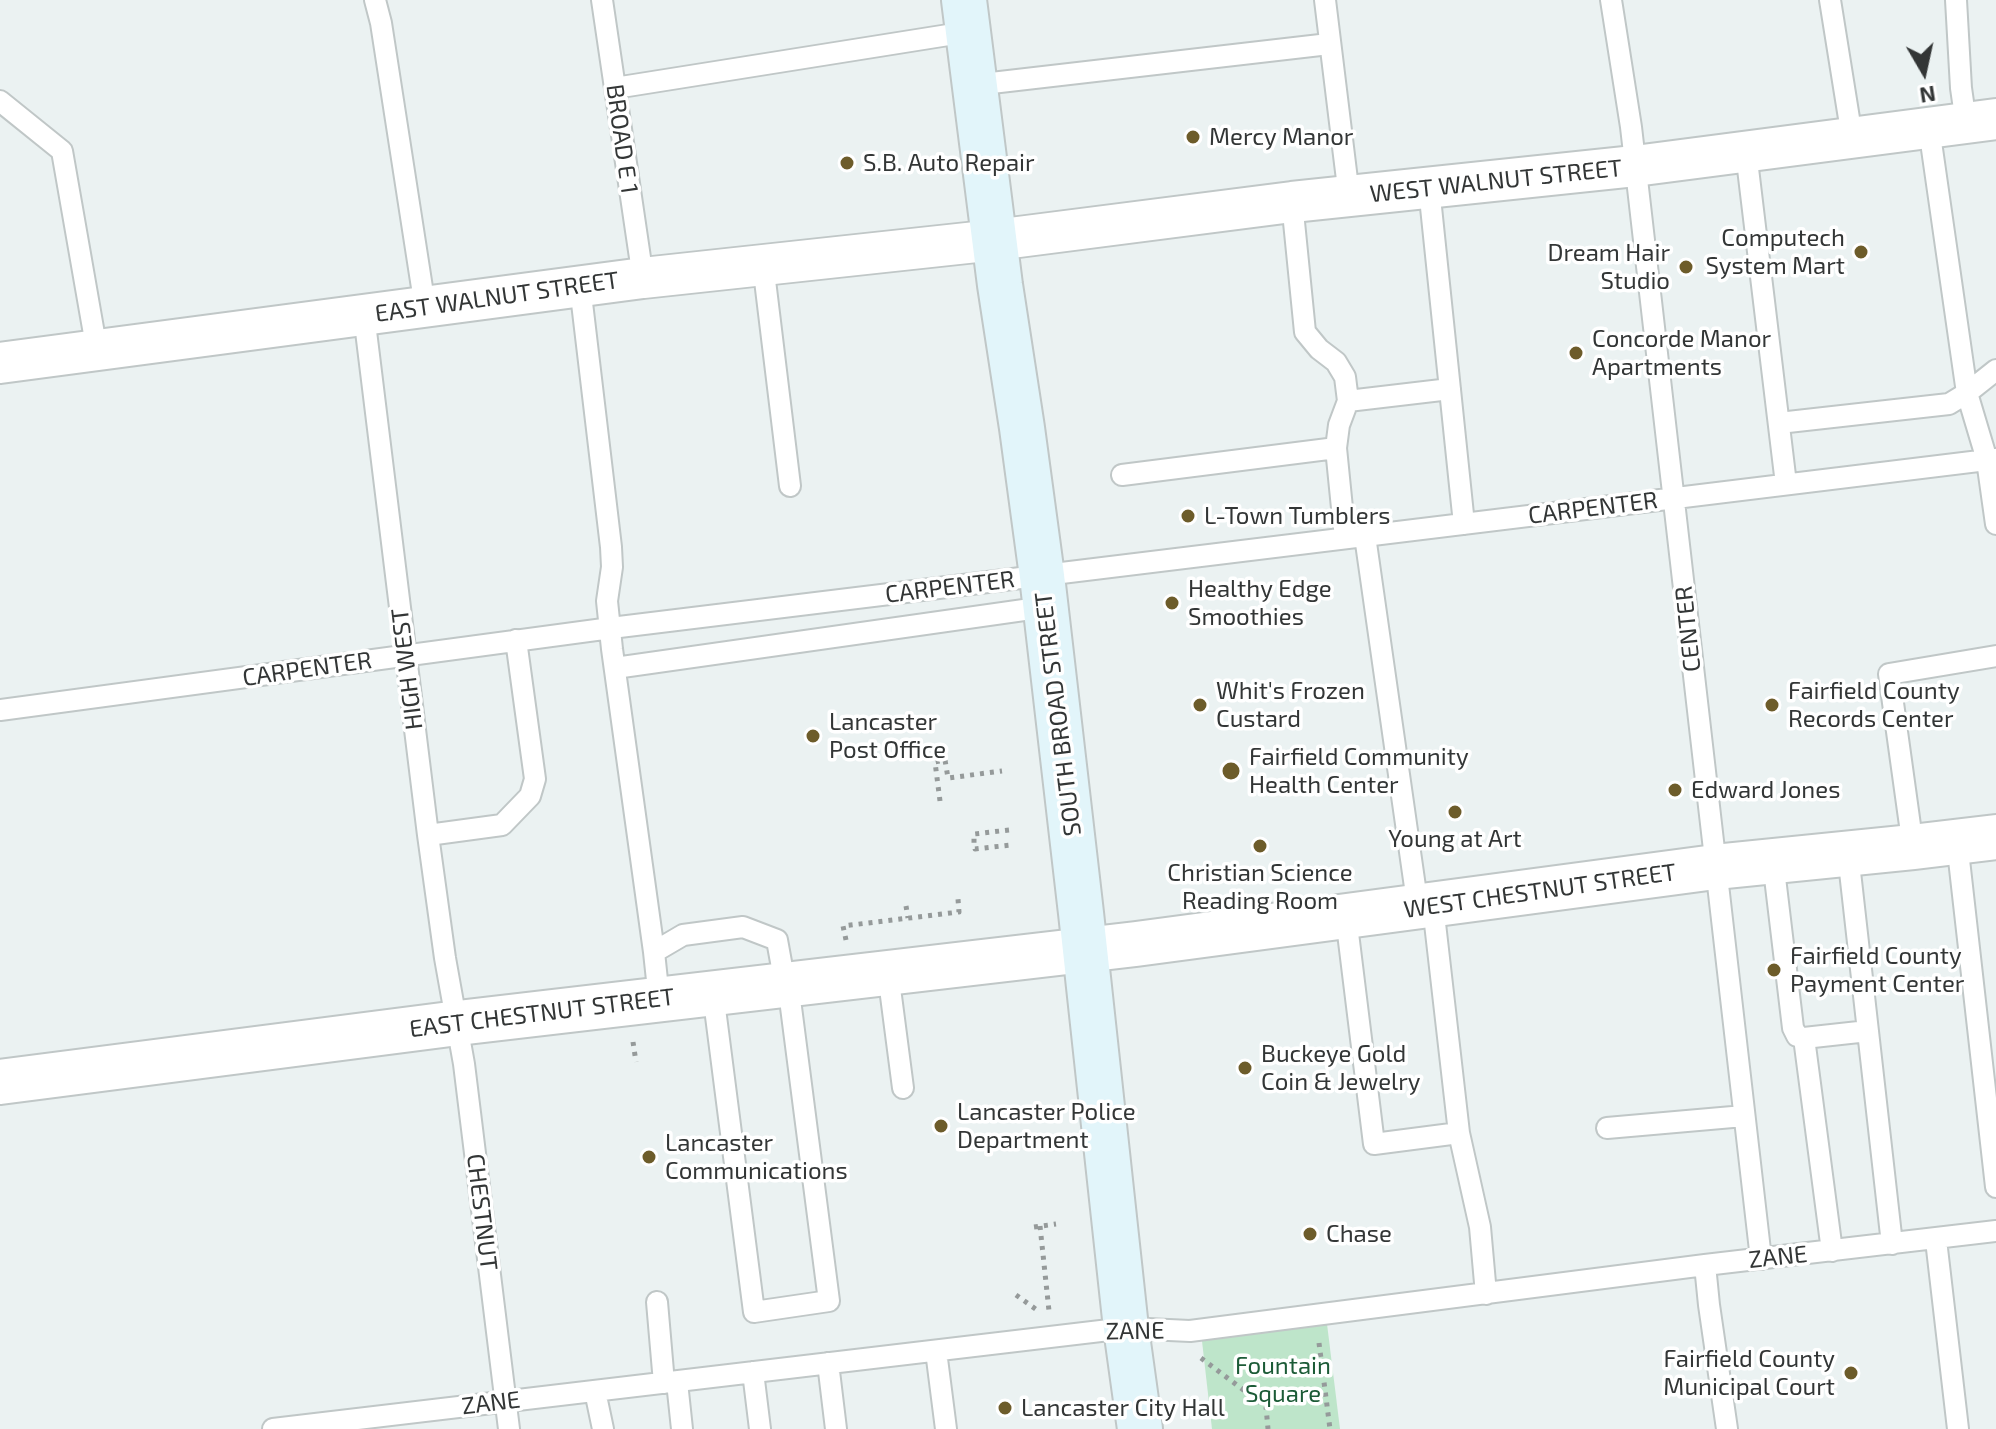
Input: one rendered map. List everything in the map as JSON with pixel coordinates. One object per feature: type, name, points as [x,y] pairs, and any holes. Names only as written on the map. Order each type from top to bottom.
[{"type":"main road","name":"SOUTH BROAD STREET","points":[[965,16],[1043,591],[1140,1429]]},
{"type":"street","name":"WEST WALNUT STREET","points":[[995,240],[1292,202],[1635,166],[1964,124]]},
{"type":"street","name":"EAST WALNUT STREET","points":[[0,363],[643,278],[995,240]]},
{"type":"street","name":"WEST CHESTNUT STREET","points":[[1084,950],[1715,867],[1976,839]]},
{"type":"street","name":"EAST CHESTNUT STREET","points":[[0,1082],[458,1023],[1084,950]]},
{"type":"lane","points":[[375,0],[425,307]]},
{"type":"lane","name":"BROAD E 1","points":[[602,0],[643,278]]},
{"type":"lane","points":[[1325,0],[1349,196]]},
{"type":"lane","name":"CENTER","points":[[1611,0],[1631,127],[1761,1259]]},
{"type":"lane","points":[[1830,0],[1852,137]]},
{"type":"lane","points":[[1956,0],[1964,124],[1967,393],[1991,460],[1996,524]]},
{"type":"lane","points":[[615,88],[965,16]]},
{"type":"lane","points":[[974,85],[1329,44]]},
{"type":"lane","points":[[0,101],[62,151],[97,351]]},
{"type":"lane","points":[[1746,152],[1786,484]]},
{"type":"lane","points":[[1429,188],[1464,524]]},
{"type":"lane","points":[[1292,202],[1305,332],[1319,349],[1336,362],[1345,377],[1348,401],[1339,425],[1336,448],[1425,907],[1459,1133],[1480,1227],[1486,1294]]},
{"type":"lane","points":[[763,264],[790,486]]},
{"type":"lane","points":[[580,286],[611,547],[612,567],[607,601],[659,999]]},
{"type":"lane","name":"HIGH WEST","points":[[364,315],[428,835],[445,958],[458,1023]]},
{"type":"lane","points":[[1779,423],[1949,404],[1996,370]]},
{"type":"lane","points":[[1348,401],[1450,389]]},
{"type":"lane","points":[[1122,475],[1336,448]]},
{"type":"lane","name":"CARPENTER","points":[[0,710],[611,628],[1043,591],[1355,537],[1991,460]]},
{"type":"lane","points":[[615,668],[1043,591]]},
{"type":"lane","points":[[428,835],[502,825],[530,796],[535,779],[516,640]]},
{"type":"lane","points":[[1913,847],[1889,674],[1996,656]]},
{"type":"lane","points":[[1976,839],[1996,1187]]},
{"type":"lane","points":[[1848,854],[1892,1244]]},
{"type":"lane","points":[[1773,861],[1793,1028],[1797,1036],[1804,1038],[1868,1031]]},
{"type":"lane","points":[[1346,917],[1374,1144],[1459,1133]]},
{"type":"lane","points":[[654,952],[683,935],[743,927],[777,940],[786,984],[829,1301],[754,1312],[713,993]]},
{"type":"lane","points":[[888,973],[903,1088]]},
{"type":"lane","name":"CHESTNUT","points":[[458,1023],[506,1401]]},
{"type":"lane","points":[[1804,1038],[1832,1251]]},
{"type":"lane","points":[[1607,1128],[1744,1116]]},
{"type":"lane","name":"ZANE","points":[[273,1429],[380,1422],[506,1401],[1126,1328],[1190,1331],[1996,1231]]},
{"type":"lane","points":[[1936,1240],[1958,1429]]},
{"type":"lane","points":[[1705,1265],[1727,1429]]},
{"type":"lane","points":[[657,1302],[682,1429]]},
{"type":"lane","points":[[936,1351],[946,1429]]},
{"type":"lane","points":[[828,1363],[836,1429]]},
{"type":"lane","points":[[753,1372],[760,1429]]},
{"type":"lane","points":[[595,1391],[603,1429]]},
{"type":"lane","points":[[506,1401],[509,1429]]},
{"type":"path","points":[[940,801],[935,762],[945,760],[948,778],[1002,771]]},
{"type":"path","points":[[1009,830],[974,834],[973,844],[975,849],[1011,845]]},
{"type":"path","points":[[987,833],[988,847]]},
{"type":"path","points":[[846,941],[843,926],[959,912],[958,899]]},
{"type":"path","points":[[906,906],[908,918]]},
{"type":"path","points":[[634,1048],[636,1062]]},
{"type":"path","points":[[1050,1320],[1037,1226],[1056,1224]]},
{"type":"path","points":[[1315,1316],[1330,1429]]},
{"type":"path","points":[[1193,1352],[1266,1407],[1268,1429]]},
{"type":"green space","name":"Fountain Square","points":[[1327,1324],[1340,1429],[1212,1429],[1202,1341]]},
{"type":"place","name":"Mercy Manor","points":[[1193,137]]},
{"type":"place","name":"S.B. Auto Repair","points":[[847,163]]},
{"type":"place","name":"Computech System Mart","points":[[1861,252]]},
{"type":"place","name":"Dream Hair Studio","points":[[1686,267]]},
{"type":"place","name":"Concorde Manor Apartments","points":[[1576,353]]},
{"type":"place","name":"L-Town Tumblers","points":[[1188,516]]},
{"type":"place","name":"Healthy Edge Smoothies","points":[[1172,603]]},
{"type":"place","name":"Whit's Frozen Custard","points":[[1200,705]]},
{"type":"place","name":"Fairfield County Records Center","points":[[1772,705]]},
{"type":"place","name":"Lancaster Post Office","points":[[813,736]]},
{"type":"place","name":"Fairfield Community Health Center","points":[[1231,771]]},
{"type":"place","name":"Edward Jones","points":[[1675,790]]},
{"type":"place","name":"Young at Art","points":[[1455,812]]},
{"type":"place","name":"Christian Science Reading Room","points":[[1260,846]]},
{"type":"place","name":"Fairfield County Payment Center","points":[[1774,970]]},
{"type":"place","name":"Buckeye Gold Coin & Jewelry","points":[[1245,1068]]},
{"type":"place","name":"Lancaster Police Department","points":[[941,1126]]},
{"type":"place","name":"Lancaster Communications","points":[[649,1157]]},
{"type":"place","name":"Chase","points":[[1310,1234]]},
{"type":"place","name":"Fairfield County Municipal Court","points":[[1851,1373]]},
{"type":"place","name":"Lancaster City Hall","points":[[1005,1408]]}]
